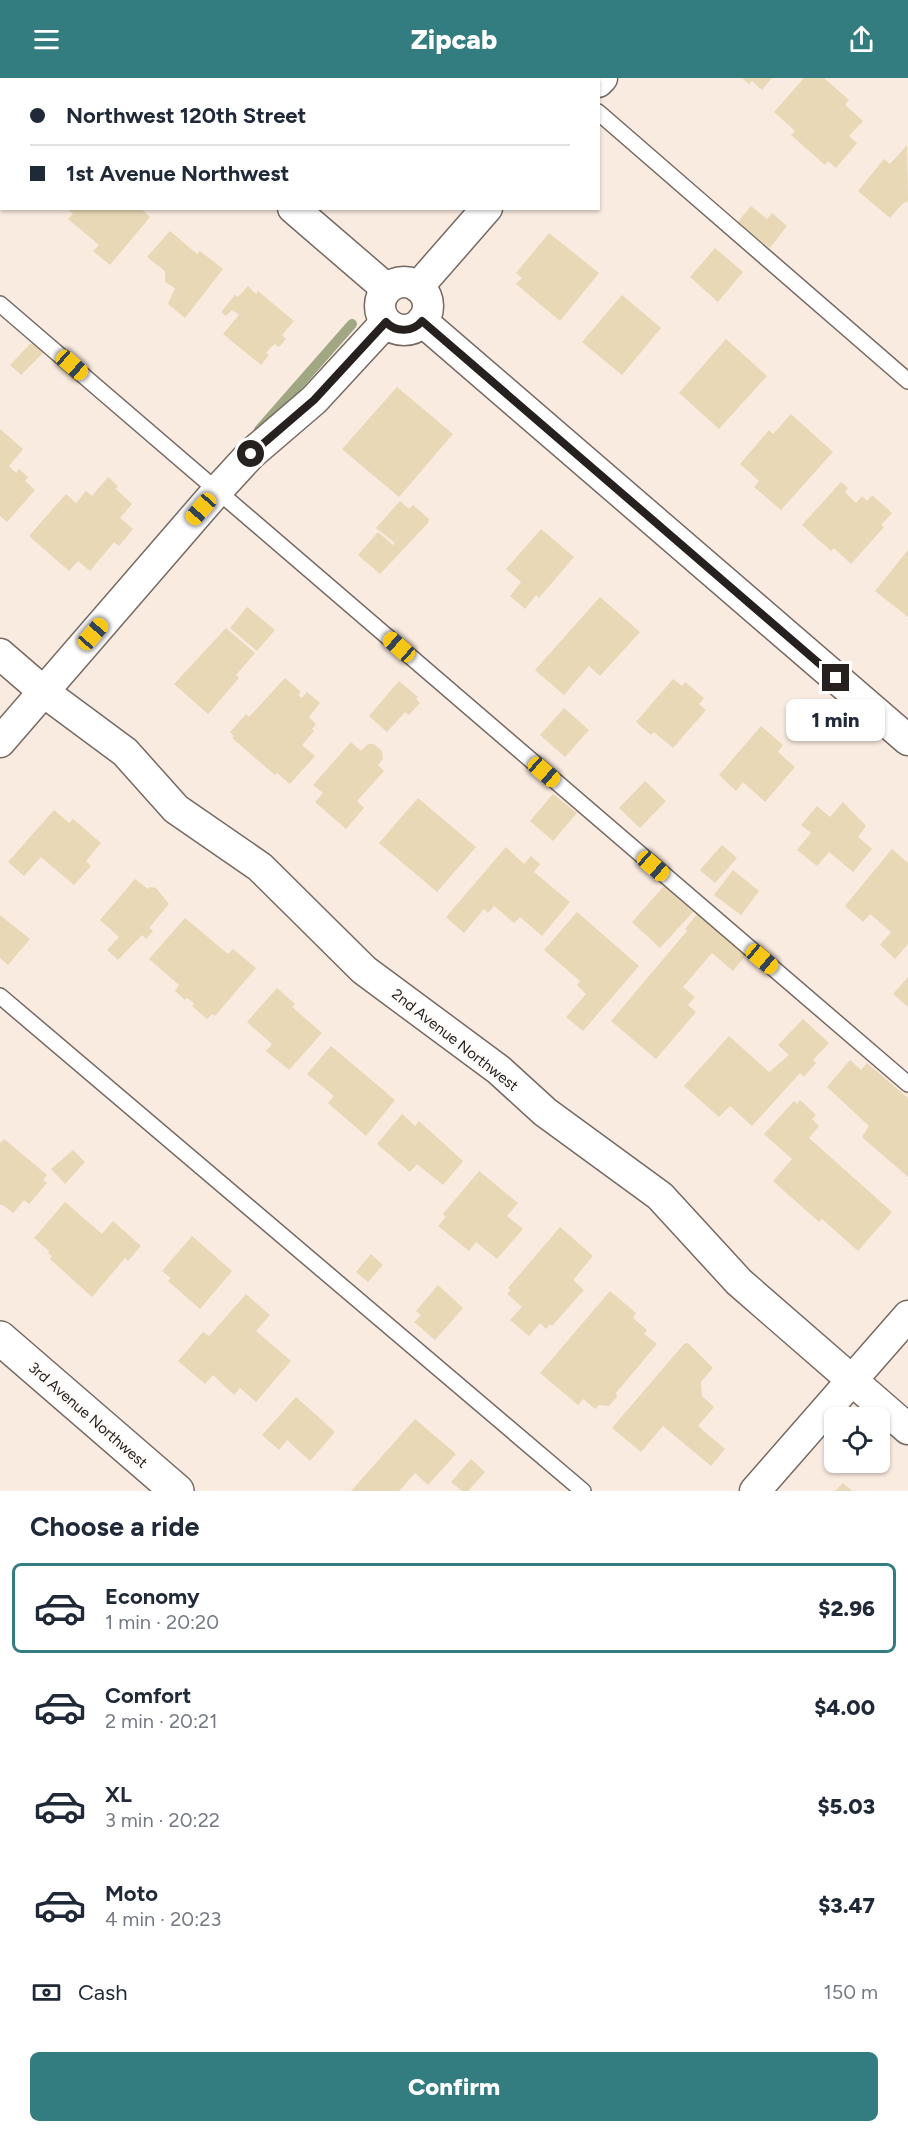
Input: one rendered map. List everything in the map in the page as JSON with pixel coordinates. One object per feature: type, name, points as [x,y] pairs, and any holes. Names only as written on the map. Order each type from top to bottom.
[{"type":"street","points":[[295,210],[387,289]]},
{"type":"street","points":[[418,287],[485,210]]},
{"type":"street","points":[[399,283],[418,287],[428,304],[422,321],[412,329],[404,330],[396,329],[386,322],[380,305],[387,289],[399,283]]},
{"type":"street","points":[[422,321],[908,740]]},
{"type":"street","points":[[0,742],[251,454],[314,400],[386,322]]},
{"type":"street","name":"2nd Avenue Northwest","points":[[0,654],[44,692],[125,752],[176,809],[260,867],[364,970],[499,1070],[545,1112],[660,1196],[739,1282],[908,1430]]},
{"type":"street","points":[[755,1491],[908,1316]]},
{"type":"street","name":"3rd Avenue Northwest","points":[[0,1338],[177,1491]]},
{"type":"lane","points":[[600,114],[908,381]]},
{"type":"lane","points":[[0,304],[908,1084]]},
{"type":"lane","points":[[0,996],[583,1491]]},
{"type":"building","points":[[742,78],[772,78],[762,90],[752,81],[749,84]]},
{"type":"building","points":[[804,78],[824,78],[849,100],[845,105],[863,121],[849,136],[857,143],[836,168],[828,161],[825,165],[791,135],[795,131],[774,112]]},
{"type":"building","points":[[907,145],[908,201],[902,204],[890,218],[858,191],[884,159],[890,164]]},
{"type":"building","points":[[751,206],[767,219],[772,213],[787,226],[770,248],[737,223]]},
{"type":"building","points":[[69,210],[142,210],[150,217],[110,265],[93,251],[99,245],[68,219],[73,214]]},
{"type":"building","points":[[170,231],[197,254],[200,251],[223,269],[185,318],[168,304],[175,288],[165,282],[165,271],[147,257]]},
{"type":"building","points":[[549,233],[599,273],[560,321],[516,284],[522,278],[516,273]]},
{"type":"building","points":[[715,248],[743,272],[718,302],[690,277]]},
{"type":"building","points":[[248,286],[256,294],[258,291],[294,321],[282,335],[286,339],[279,347],[275,344],[271,347],[266,353],[269,355],[261,365],[223,334],[239,315],[232,310],[226,316],[221,312],[235,295],[238,297]]},
{"type":"building","points":[[622,295],[661,328],[622,375],[582,342]]},
{"type":"building","points":[[726,339],[767,376],[719,429],[679,393]]},
{"type":"building","points":[[35,343],[44,352],[21,375],[10,365],[30,344]]},
{"type":"building","points":[[397,387],[453,434],[399,497],[342,449]]},
{"type":"building","points":[[791,414],[833,452],[781,510],[754,487],[759,481],[740,464],[769,430],[773,434]]},
{"type":"building","points":[[0,429],[23,449],[9,466],[16,473],[19,469],[28,477],[25,481],[35,490],[7,522],[0,516]]},
{"type":"building","points":[[108,477],[118,486],[116,489],[132,504],[120,518],[133,529],[119,546],[114,542],[90,571],[78,561],[69,571],[29,536],[66,494],[76,503],[86,491],[92,496]]},
{"type":"building","points":[[841,482],[848,488],[845,492],[856,503],[862,496],[867,501],[872,495],[892,513],[881,525],[884,527],[851,564],[834,548],[831,551],[802,525]]},
{"type":"building","points":[[400,501],[409,509],[413,505],[429,519],[428,523],[380,574],[358,555],[378,532],[393,545],[395,543],[376,528]]},
{"type":"building","points":[[541,529],[574,557],[539,598],[536,595],[525,609],[510,596],[521,582],[506,569]]},
{"type":"building","points":[[908,550],[908,617],[875,591]]},
{"type":"building","points":[[600,597],[640,632],[600,676],[589,666],[564,695],[535,670]]},
{"type":"building","points":[[247,607],[275,630],[257,651],[230,628]]},
{"type":"building","points":[[226,628],[255,653],[236,675],[239,678],[208,714],[174,684]]},
{"type":"building","points":[[285,678],[301,692],[298,695],[302,698],[307,692],[320,703],[309,717],[316,724],[312,729],[314,731],[302,745],[315,756],[290,784],[277,773],[275,775],[232,738],[234,736],[230,732],[246,714],[249,717]]},
{"type":"building","points":[[673,679],[682,686],[685,682],[704,698],[699,704],[706,710],[673,748],[654,732],[651,735],[636,722]]},
{"type":"building","points":[[399,681],[418,697],[416,699],[420,703],[409,715],[405,712],[387,732],[369,716]]},
{"type":"building","points":[[564,708],[589,730],[565,757],[540,735]]},
{"type":"building","points":[[761,726],[783,745],[778,752],[795,767],[765,802],[743,782],[736,791],[719,775]]},
{"type":"building","points":[[351,742],[361,751],[368,744],[374,744],[382,751],[383,759],[378,765],[384,771],[357,801],[364,808],[346,829],[315,802],[323,793],[313,785]]},
{"type":"building","points":[[645,781],[666,801],[640,828],[619,808]]},
{"type":"building","points":[[553,794],[577,813],[553,841],[530,821]]},
{"type":"building","points":[[418,798],[476,847],[437,892],[379,843]]},
{"type":"building","points":[[843,802],[866,826],[858,837],[872,849],[853,872],[829,852],[817,866],[797,850],[811,833],[801,825],[817,806],[830,817]]},
{"type":"building","points":[[54,810],[69,823],[73,819],[101,843],[86,861],[91,866],[74,885],[41,857],[24,876],[8,862]]},
{"type":"building","points":[[722,845],[737,858],[715,883],[700,870]]},
{"type":"building","points":[[506,847],[524,864],[531,856],[540,864],[534,872],[570,902],[542,936],[520,917],[514,923],[494,906],[488,913],[484,909],[464,933],[446,917]]},
{"type":"building","points":[[892,849],[908,863],[908,944],[895,959],[880,945],[891,932],[870,914],[863,922],[845,906]]},
{"type":"building","points":[[733,870],[759,891],[741,915],[714,895]]},
{"type":"building","points":[[135,879],[148,889],[156,888],[169,904],[149,928],[153,931],[146,939],[142,935],[118,960],[107,950],[119,937],[100,920]]},
{"type":"building","points":[[664,886],[693,912],[660,948],[632,922]]},
{"type":"building","points":[[577,912],[639,966],[583,1031],[566,1017],[586,994],[577,985],[580,981],[544,950]]},
{"type":"building","points":[[697,914],[746,955],[733,971],[712,953],[683,987],[695,997],[688,1005],[696,1012],[656,1059],[611,1021],[687,931],[685,929]]},
{"type":"building","points":[[0,915],[30,939],[8,965],[0,958]]},
{"type":"building","points":[[185,918],[228,954],[233,949],[256,968],[215,1016],[212,1014],[207,1019],[192,1006],[194,1003],[187,998],[185,1000],[175,991],[179,985],[149,959]]},
{"type":"building","points":[[908,977],[908,1007],[893,994]]},
{"type":"building","points":[[277,988],[295,1004],[292,1007],[322,1033],[289,1070],[266,1051],[272,1044],[247,1022]]},
{"type":"building","points":[[803,1019],[829,1043],[813,1060],[816,1063],[804,1077],[800,1073],[752,1126],[730,1106],[719,1117],[684,1086],[729,1036],[769,1072],[789,1055],[778,1045]]},
{"type":"building","points":[[331,1046],[395,1100],[366,1136],[328,1103],[334,1096],[307,1074]]},
{"type":"building","points":[[850,1060],[861,1070],[867,1063],[908,1098],[908,1177],[862,1137],[869,1126],[827,1087]]},
{"type":"building","points":[[800,1100],[816,1115],[812,1119],[819,1126],[809,1138],[892,1212],[858,1251],[822,1219],[819,1222],[773,1181],[792,1159],[764,1134],[794,1101],[797,1104]]},
{"type":"building","points":[[402,1114],[415,1126],[419,1121],[463,1161],[443,1185],[417,1164],[410,1172],[377,1144]]},
{"type":"building","points":[[4,1139],[47,1175],[43,1180],[47,1183],[29,1204],[24,1200],[13,1213],[0,1205],[0,1143]]},
{"type":"building","points":[[73,1150],[85,1162],[65,1184],[51,1169]]},
{"type":"building","points":[[479,1171],[518,1203],[507,1216],[523,1229],[497,1259],[476,1242],[469,1251],[438,1226],[446,1217],[443,1214]]},
{"type":"building","points":[[65,1202],[102,1234],[113,1221],[141,1246],[128,1261],[125,1258],[92,1297],[50,1259],[52,1256],[48,1253],[49,1251],[34,1238]]},
{"type":"building","points":[[560,1227],[593,1256],[573,1280],[584,1290],[552,1326],[550,1324],[546,1329],[540,1323],[529,1336],[510,1320],[522,1307],[507,1294],[511,1290],[508,1288]]},
{"type":"building","points":[[192,1236],[232,1271],[200,1309],[168,1281],[171,1278],[162,1271]]},
{"type":"building","points":[[371,1254],[383,1265],[368,1282],[356,1272]]},
{"type":"building","points":[[438,1285],[463,1308],[435,1340],[414,1322],[421,1315],[416,1311]]},
{"type":"building","points":[[610,1291],[636,1313],[633,1318],[647,1330],[644,1334],[657,1344],[616,1393],[617,1397],[609,1406],[599,1405],[595,1409],[583,1399],[578,1405],[540,1373]]},
{"type":"building","points":[[246,1294],[270,1315],[256,1331],[291,1361],[256,1402],[240,1388],[234,1395],[213,1375],[205,1384],[178,1361],[203,1332],[209,1336]]},
{"type":"building","points":[[688,1343],[713,1368],[701,1382],[702,1396],[714,1407],[698,1426],[725,1449],[711,1466],[663,1426],[641,1452],[612,1428],[684,1344]]},
{"type":"building","points":[[296,1397],[335,1432],[310,1461],[287,1440],[279,1450],[262,1435]]},
{"type":"building","points":[[415,1419],[456,1454],[428,1485],[415,1473],[399,1491],[351,1491]]},
{"type":"building","points":[[471,1459],[485,1472],[468,1491],[462,1491],[451,1482]]},
{"type":"building","points":[[843,1483],[852,1491],[835,1491]]},
{"type":"waterway","points":[[259,430],[352,324]]},
{"type":"route","points":[[251,454],[314,400],[386,322],[389,326],[404,330],[419,326],[422,321],[836,678]]}]
